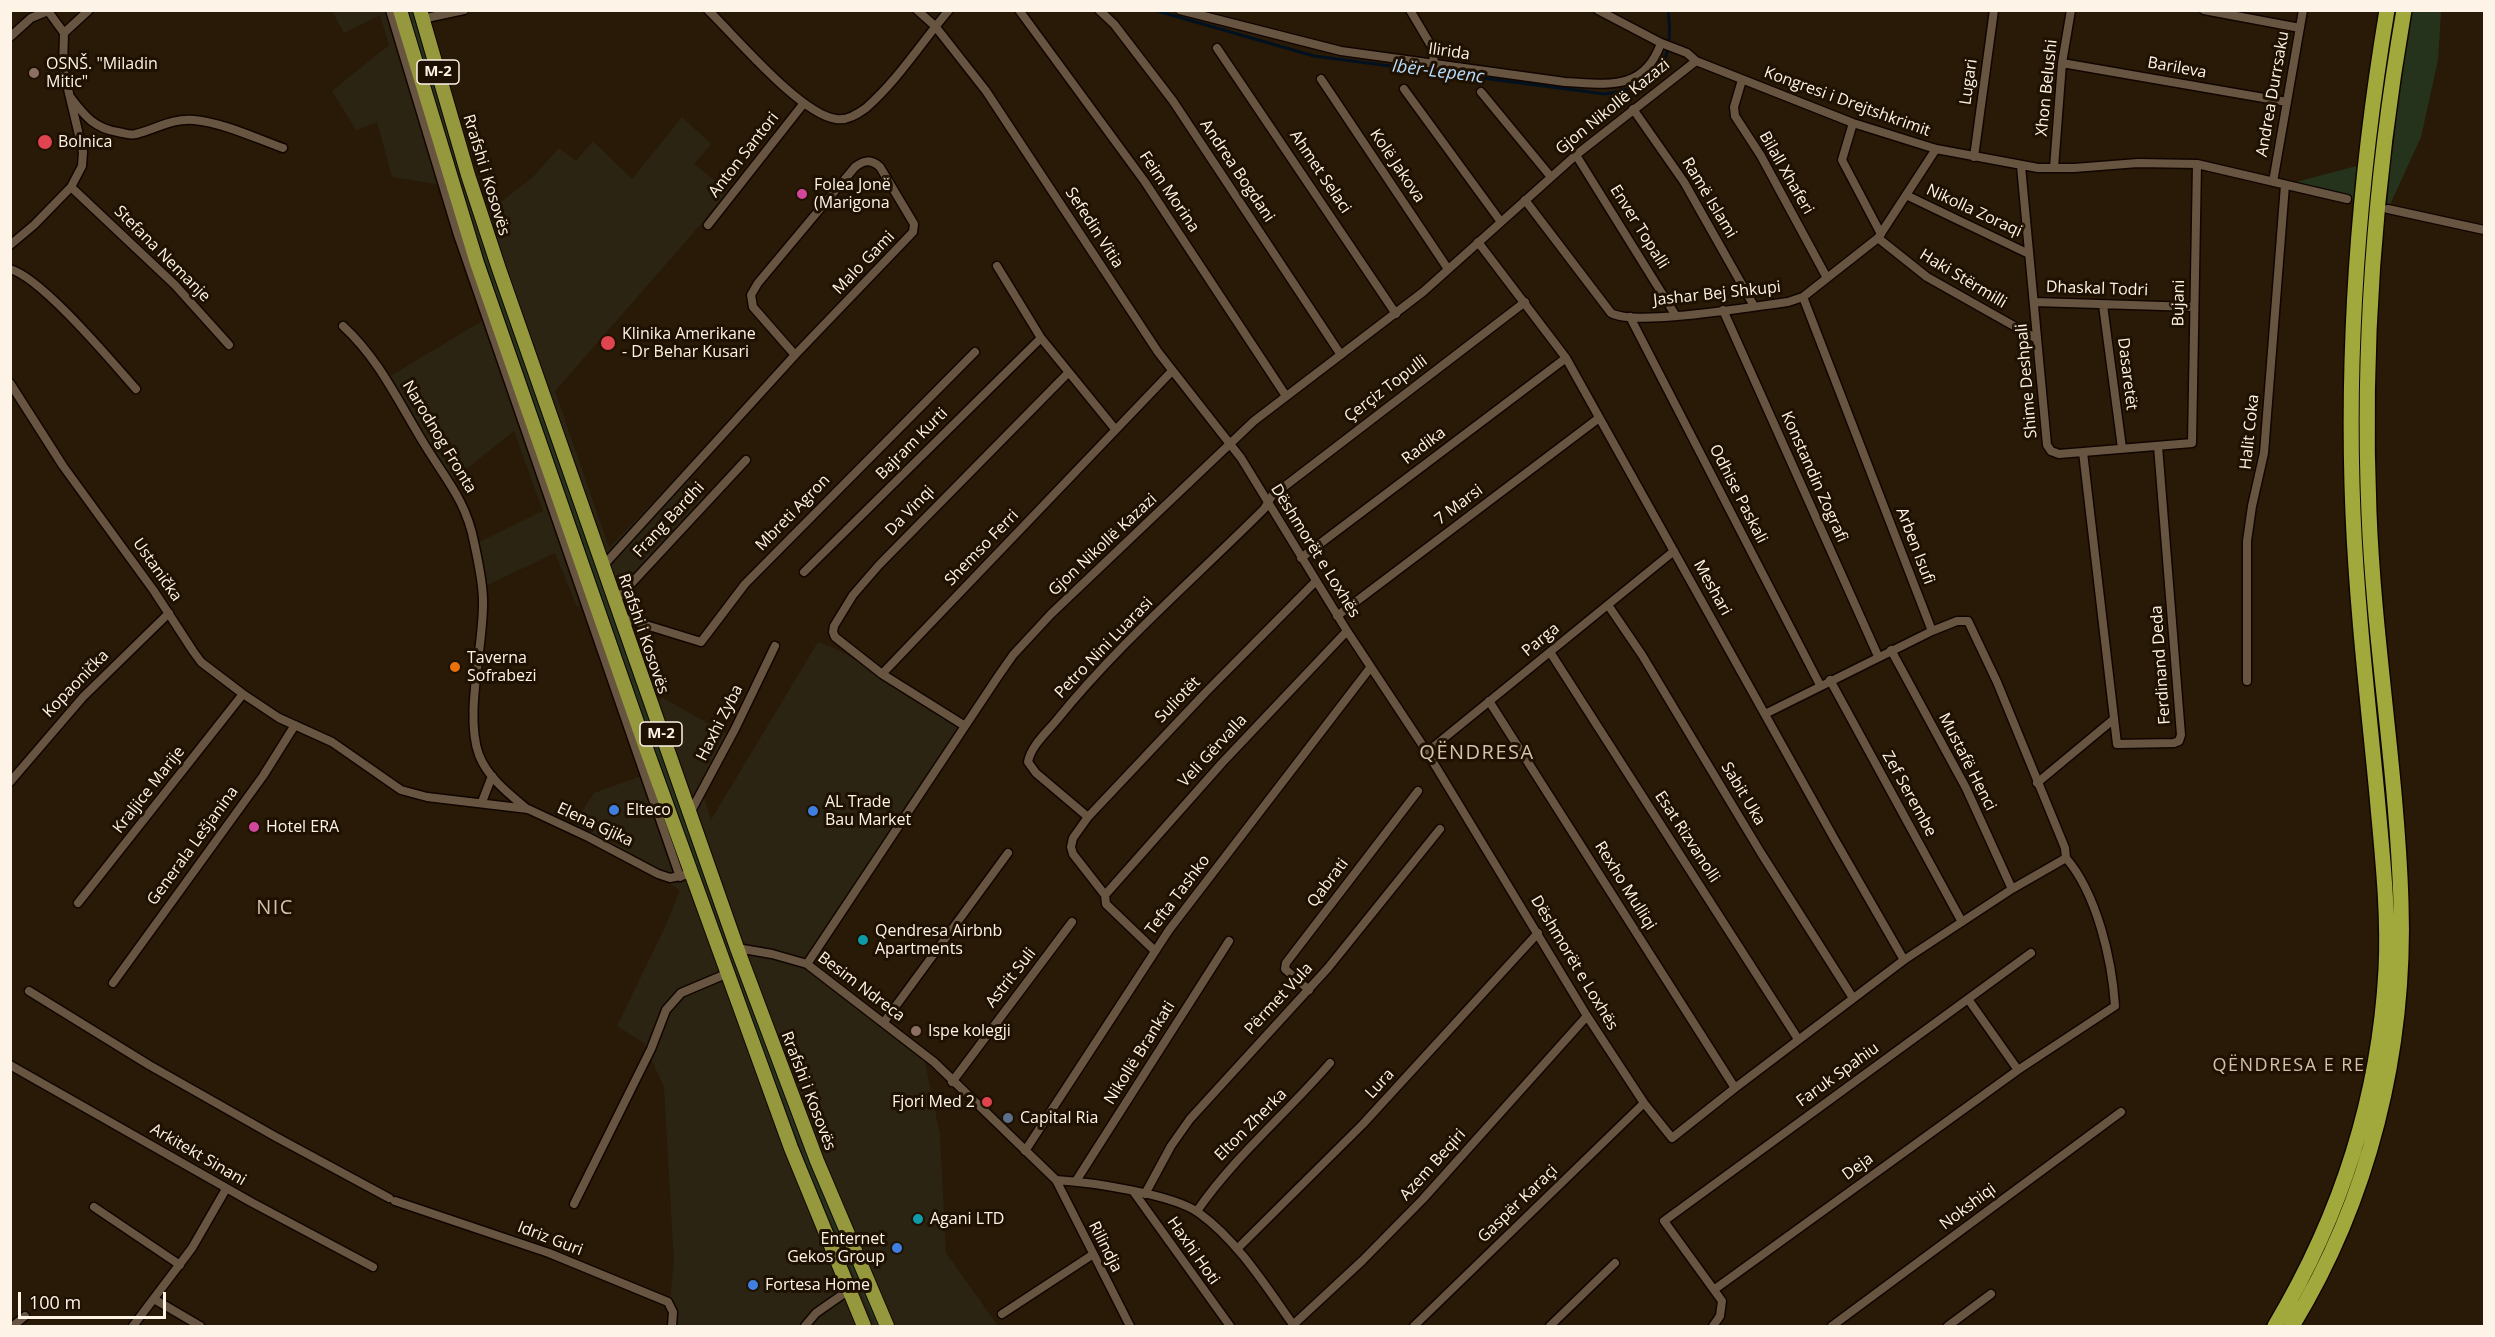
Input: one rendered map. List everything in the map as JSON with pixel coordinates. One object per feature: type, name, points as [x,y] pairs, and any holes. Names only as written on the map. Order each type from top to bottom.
[{"type":"highway","name":"M-2","points":[[400,10],[477,264],[645,748],[686,875],[726,974],[795,1159],[864,1326]]},
{"type":"highway","points":[[2275,1326],[2317,1251],[2342,1189],[2366,1111],[2381,1027],[2386,967],[2384,874],[2358,590],[2350,436],[2357,230],[2369,123],[2386,10]]},
{"type":"highway","points":[[2292,1326],[2313,1289],[2342,1228],[2368,1154],[2386,1085],[2398,998],[2401,935],[2399,871],[2374,590],[2367,436],[2368,356],[2375,223],[2386,127],[2404,10]]},
{"type":"highway","name":"Rrafshi i Kosovës","points":[[421,14],[468,175],[602,567],[737,948],[830,1193],[887,1326]]},
{"type":"street","points":[[64,33],[89,10]]},
{"type":"street","points":[[390,10],[458,235],[686,875]]},
{"type":"street","points":[[421,14],[464,10]]},
{"type":"street","points":[[708,10],[804,103],[837,119],[855,115],[865,108],[906,65],[949,10]]},
{"type":"street","name":"Sefedin Vitia","points":[[917,10],[935,26],[981,84],[1172,372],[1230,443]]},
{"type":"street","name":"Feim Morina","points":[[1019,10],[1145,182],[1286,396]]},
{"type":"street","name":"Andrea Bogdani","points":[[1099,10],[1114,24],[1173,101],[1341,355]]},
{"type":"street","name":"Ilirida","points":[[1180,10],[1341,51],[1565,82],[1620,83],[1632,79],[1649,67],[1656,58],[1661,44]]},
{"type":"street","points":[[1410,10],[1433,49],[1434,65]]},
{"type":"street","points":[[1598,10],[1661,44],[1687,53],[1696,61]]},
{"type":"street","name":"Lugari","points":[[1974,157],[1994,10]]},
{"type":"street","name":"Xhon Belushi","points":[[2054,168],[2062,63],[2071,10]]},
{"type":"street","points":[[2204,10],[2300,28]]},
{"type":"street","name":"Andrea Durrsaku","points":[[2273,182],[2303,10]]},
{"type":"street","points":[[10,37],[31,18],[48,11],[64,33],[63,68],[84,152],[82,166],[71,187],[34,225],[10,245]]},
{"type":"street","name":"Ahmet Selaci","points":[[1217,48],[1396,314]]},
{"type":"street","name":"Gjon Nikollë Kazazi","points":[[807,964],[1013,655],[1029,636],[1166,507],[1230,443],[1286,396],[1396,314],[1576,155],[1696,61]]},
{"type":"street","name":"Kongresi i Drejtshkrimit","points":[[1696,61],[1853,123],[1936,149],[2021,166],[2054,168],[2138,162],[2197,164],[2347,199]]},
{"type":"street","name":"Barileva","points":[[2062,63],[2287,102]]},
{"type":"street","name":"Kolë Jakova","points":[[1321,79],[1448,269]]},
{"type":"street","name":"Bilall Xhaferi","points":[[1742,80],[1734,107],[1735,116],[1761,156],[1827,278]]},
{"type":"street","points":[[1404,89],[1501,222]]},
{"type":"street","name":"Gjon Nikollë Kazazi","points":[[1481,92],[1551,177]]},
{"type":"street","points":[[69,96],[86,118],[97,126],[130,135],[172,121],[191,120],[207,122],[284,148]]},
{"type":"street","name":"Anton Santori","points":[[708,225],[804,103]]},
{"type":"street","name":"Ramë Islami","points":[[1633,109],[1684,182],[1754,306]]},
{"type":"street","points":[[1853,123],[1842,159],[1880,236]]},
{"type":"street","name":"Jashar Bej Shkupi","points":[[1526,200],[1611,313],[1630,317],[1676,316],[1788,302],[1803,297],[1880,236],[1936,149]]},
{"type":"street","name":"Enver Topalli","points":[[1576,155],[1676,316]]},
{"type":"street","name":"Malo Gami","points":[[602,567],[795,355],[913,232],[914,224],[880,167],[871,161],[855,167],[758,283],[751,295],[753,307],[795,355]]},
{"type":"street","name":"Bujani","points":[[2192,443],[2197,164]]},
{"type":"street","name":"Shime Deshpali","points":[[2021,166],[2047,445],[2055,453],[2192,443]]},
{"type":"street","name":"Halit Coka","points":[[2247,681],[2247,542],[2252,506],[2264,453],[2285,185]]},
{"type":"street","name":"Stefana Nemanje","points":[[71,187],[175,285],[229,345]]},
{"type":"street","name":"Nikolla Zoraqi","points":[[1906,195],[2029,254]]},
{"type":"street","points":[[2388,209],[2484,230]]},
{"type":"street","name":"Haki Stërmilli","points":[[1880,236],[1927,277],[2037,339]]},
{"type":"street","name":"Meshari","points":[[1478,242],[1566,357],[1904,960]]},
{"type":"street","points":[[997,267],[1041,338],[1115,429]]},
{"type":"street","points":[[10,269],[40,286],[106,354],[136,389]]},
{"type":"street","name":"Arben Isufi","points":[[1803,297],[1932,631]]},
{"type":"street","name":"Çerçiz Topulli","points":[[1268,503],[1275,493],[1525,302]]},
{"type":"street","name":"Dhaskal Todri","points":[[2035,302],[2194,307]]},
{"type":"street","name":"Dasaretët","points":[[2103,304],[2122,448]]},
{"type":"street","name":"Konstandin Zografi","points":[[1723,310],[1878,656]]},
{"type":"street","name":"Odhise Paskali","points":[[1630,317],[1820,685]]},
{"type":"street","name":"Narodnog Fronta","points":[[343,326],[383,371],[425,446],[450,482],[469,522],[483,600],[475,735],[480,757],[492,776],[528,809]]},
{"type":"street","name":"Bajram Kurti","points":[[804,572],[1041,338]]},
{"type":"street","name":"Mbreti Agron","points":[[620,617],[701,642],[745,584],[975,352]]},
{"type":"street","name":"Radika","points":[[1301,558],[1566,357]]},
{"type":"street","name":"Shemso Ferri","points":[[882,674],[1172,372]]},
{"type":"street","name":"Da Vinqi","points":[[882,674],[835,637],[832,632],[853,595],[879,564],[1068,374]]},
{"type":"street","name":"Ustanička","points":[[10,383],[63,466],[201,662],[279,718],[317,734]]},
{"type":"street","name":"7 Marsi","points":[[1337,616],[1599,418]]},
{"type":"street","name":"Dëshmorët e Loxhës","points":[[1230,443],[1370,668],[1427,752],[1587,1016],[1644,1103],[1672,1138],[1798,1039],[1904,960],[2012,889],[2066,858]]},
{"type":"street","name":"Ferdinand Deda","points":[[2083,452],[2117,744],[2174,743],[2180,738],[2158,446]]},
{"type":"street","name":"Frang Bardhi","points":[[615,601],[746,460]]},
{"type":"street","name":"Petro Nini Luarasi","points":[[1088,817],[1031,768],[1028,762],[1029,754],[1103,667],[1268,503]]},
{"type":"street","name":"Parga","points":[[1427,752],[1674,551]]},
{"type":"street","name":"Suliotët","points":[[1105,895],[1082,867],[1071,847],[1073,838],[1088,817],[1206,692],[1316,581]]},
{"type":"street","name":"Sabit Uka","points":[[1608,605],[1642,655],[1774,874],[1853,998]]},
{"type":"street","name":"Kopaonička","points":[[10,782],[83,697],[168,613]]},
{"type":"street","points":[[1765,714],[1878,656],[1964,619],[1971,625],[1997,682],[2065,848],[2066,858]]},
{"type":"street","name":"Veli Gërvalla","points":[[1105,895],[1222,763],[1347,631]]},
{"type":"street","name":"Haxhi Zyba","points":[[690,813],[776,646]]},
{"type":"street","name":"Mustafë Henci","points":[[1891,650],[1966,788],[2012,889]]},
{"type":"street","name":"Esat Rizvanolli","points":[[1550,652],[1798,1039]]},
{"type":"street","name":"Tefta Tashko","points":[[1025,1151],[1183,910],[1370,668]]},
{"type":"street","points":[[882,674],[965,726]]},
{"type":"street","name":"Zef Serembe","points":[[1830,680],[1962,922]]},
{"type":"street","name":"Kraljice Marije","points":[[78,903],[243,694]]},
{"type":"street","name":"Rexho Mulliqi","points":[[1489,701],[1735,1088]]},
{"type":"street","points":[[2037,783],[2114,719]]},
{"type":"street","name":"Generala Lešjanina","points":[[112,983],[258,784],[295,725]]},
{"type":"street","name":"Elena Gjika","points":[[317,734],[401,790],[427,797],[528,809],[658,874],[670,878],[686,875]]},
{"type":"street","points":[[482,802],[492,776]]},
{"type":"street","name":"Qabrati","points":[[1309,990],[1285,969],[1286,963],[1418,791]]},
{"type":"street","name":"Përmet Vula","points":[[1145,1194],[1171,1146],[1190,1119],[1309,990],[1440,829]]},
{"type":"street","points":[[884,1022],[1008,853]]},
{"type":"street","name":"Deja","points":[[1715,1289],[2018,1070],[2115,1006],[2113,979],[2103,936],[2086,891],[2066,858]]},
{"type":"street","points":[[1105,895],[1106,904],[1110,909],[1155,951]]},
{"type":"street","name":"Astrit Suli","points":[[952,1082],[1072,922]]},
{"type":"street","name":"Lura","points":[[1236,1249],[1363,1124],[1538,933]]},
{"type":"street","name":"Nikollë Brankati","points":[[1076,1181],[1229,941]]},
{"type":"street","name":"Besim Ndreca","points":[[737,948],[772,954],[807,964],[934,1062],[952,1082],[1056,1180]]},
{"type":"street","name":"Faruk Spahiu","points":[[1715,1289],[1664,1221],[2031,953]]},
{"type":"street","points":[[574,1204],[651,1049],[666,1010],[681,993],[702,982],[726,974]]},
{"type":"street","name":"Idriz Guri","points":[[29,991],[149,1065],[392,1199],[549,1253],[668,1302],[673,1312],[672,1326]]},
{"type":"street","points":[[1968,999],[2018,1070]]},
{"type":"street","name":"Azem Beqiri","points":[[1293,1326],[1424,1198],[1587,1016]]},
{"type":"street","name":"Elton Zherka","points":[[1197,1211],[1234,1162],[1291,1106],[1330,1063]]},
{"type":"street","name":"Arkitekt Sinani","points":[[10,1065],[226,1188],[373,1267]]},
{"type":"street","name":"Gaspër Karaçi","points":[[1414,1326],[1644,1103]]},
{"type":"street","name":"Nokshiqi","points":[[1832,1326],[2121,1112]]},
{"type":"street","points":[[1056,1180],[1076,1181],[1133,1191],[1197,1211],[1236,1249],[1293,1326]]},
{"type":"street","name":"Rilindja","points":[[1056,1180],[1130,1326]]},
{"type":"street","points":[[133,1326],[180,1265],[226,1188]]},
{"type":"street","name":"Haxhi Hoti","points":[[1133,1191],[1230,1326]]},
{"type":"street","points":[[94,1208],[180,1265]]},
{"type":"street","points":[[1002,1314],[1092,1255]]},
{"type":"street","points":[[1550,1326],[1614,1263]]},
{"type":"street","points":[[1713,1326],[1722,1308],[1722,1301],[1715,1289]]},
{"type":"street","points":[[805,1326],[827,1304],[849,1290]]},
{"type":"street","points":[[1948,1326],[1991,1294]]},
{"type":"street","points":[[154,1299],[200,1326]]},
{"type":"street","points":[[13,1326],[25,1316]]},
{"type":"shaded area","points":[[332,11],[412,11],[473,214],[496,206],[534,176],[559,148],[576,161],[593,141],[632,179],[682,117],[711,144],[694,164],[729,192],[555,391],[609,548],[681,472],[705,496],[625,588],[577,607],[555,553],[487,585],[479,542],[543,511],[514,431],[450,482],[387,378],[482,321],[442,185],[392,177],[377,122],[356,130],[332,91],[389,45],[380,15],[344,33]]},
{"type":"shaded area","points":[[818,642],[882,674],[965,726],[807,964],[884,1022],[925,1062],[940,1135],[946,1253],[998,1326],[672,1326],[670,1299],[674,1261],[664,1087],[644,1043],[617,1026],[666,925],[680,890],[573,825],[594,793],[641,776],[622,721],[663,698],[727,734],[700,785],[711,820]]},
{"type":"green space","points":[[408,11],[414,11],[720,919],[798,1124],[882,1326],[876,1326],[814,1183],[714,921],[489,273]]},
{"type":"green space","points":[[2387,11],[2441,11],[2438,60],[2421,137],[2388,209],[2285,185],[2364,164]]},
{"type":"waterway","name":"Ibër-Lepenc","points":[[1154,10],[1314,56],[1605,94],[1639,85],[1651,78],[1659,69],[1669,45],[1668,10]]},
{"type":"place","name":"OSNŠ. \"Miladin Mitic\"","points":[[34,73]]},
{"type":"place","name":"Bolnica","points":[[45,142]]},
{"type":"place","name":"Folea Jonë (Marigona","points":[[802,194]]},
{"type":"place","name":"Klinika Amerikane - Dr Behar Kusari","points":[[608,343]]},
{"type":"place","name":"Taverna Sofrabezi","points":[[455,667]]},
{"type":"place","name":"Elteco","points":[[614,810]]},
{"type":"place","name":"AL Trade Bau Market","points":[[813,811]]},
{"type":"place","name":"Hotel ERA","points":[[254,827]]},
{"type":"place","name":"Qendresa Airbnb Apartments","points":[[863,940]]},
{"type":"place","name":"Ispe kolegji","points":[[916,1031]]},
{"type":"place","name":"Fjori Med 2","points":[[987,1102]]},
{"type":"place","name":"Capital Ria","points":[[1008,1118]]},
{"type":"place","name":"Agani LTD","points":[[918,1219]]},
{"type":"place","name":"Enternet Gekos Group","points":[[897,1248]]},
{"type":"place","name":"Fortesa Home","points":[[753,1285]]},
{"type":"district","name":"QËNDRESA","points":[[1477,753]]},
{"type":"district","name":"NIC","points":[[275,908]]},
{"type":"district","name":"QËNDRESA E RE","points":[[2289,1066]]}]
